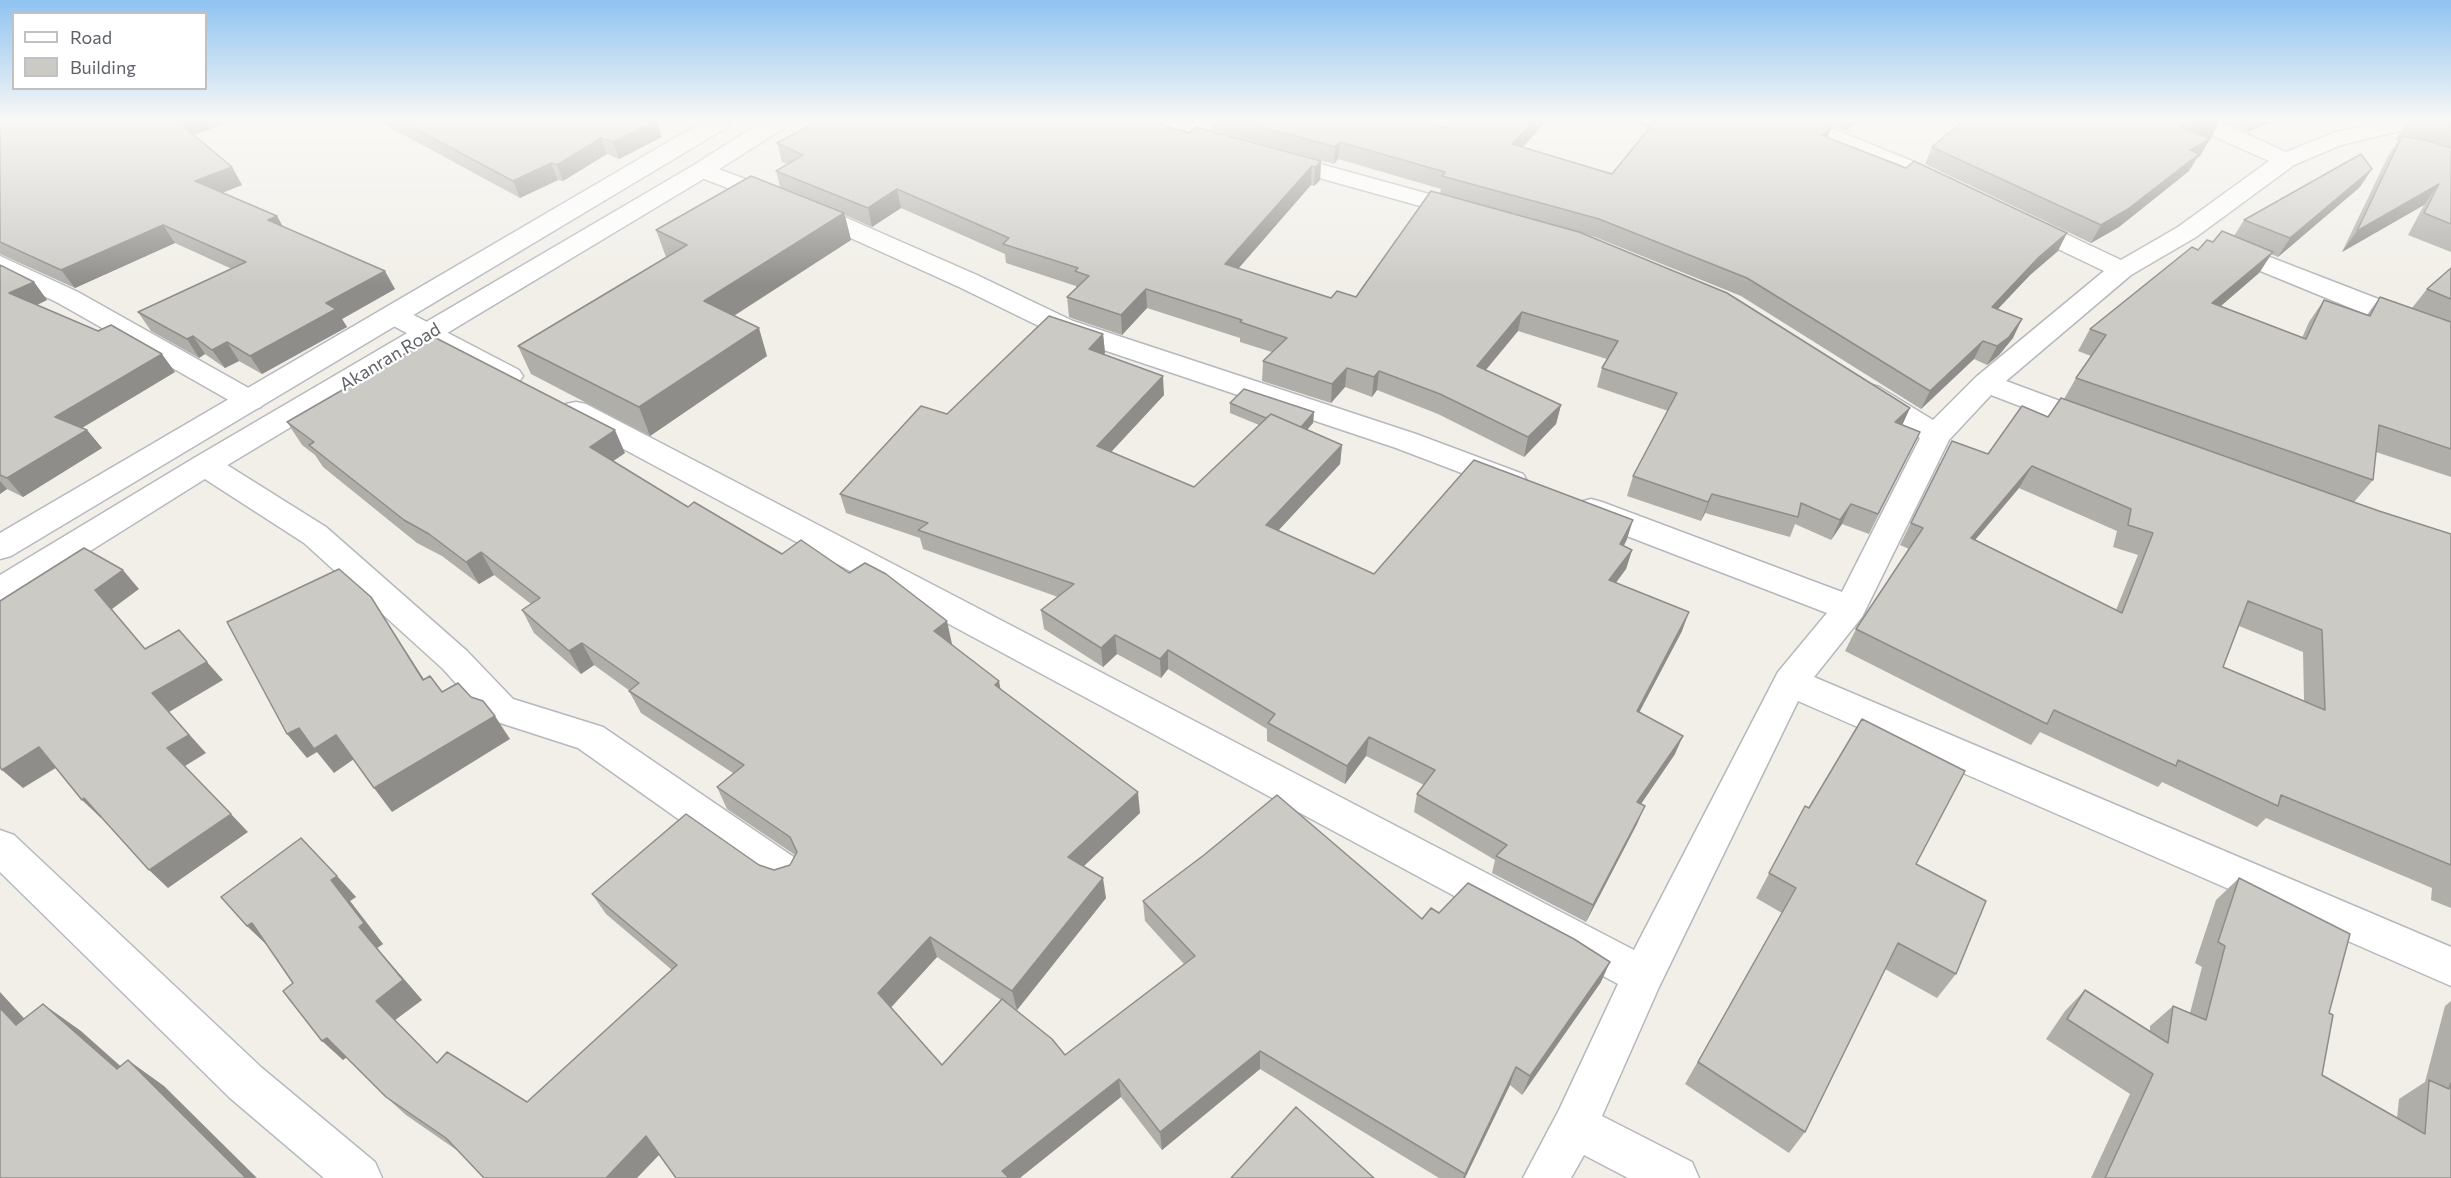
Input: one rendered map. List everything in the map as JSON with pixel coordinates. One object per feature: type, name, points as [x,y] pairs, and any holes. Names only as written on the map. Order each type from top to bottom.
[{"type":"street","name":"Akanran Road","points":[[0,548],[629,176]]},
{"type":"street","name":"Akanran Road","points":[[0,591],[206,465],[692,176]]},
{"type":"street","points":[[718,176],[822,216],[968,281],[1063,327],[1406,441],[1537,490]]},
{"type":"street","points":[[1338,176],[1494,219]]},
{"type":"street","points":[[1926,176],[1967,195]]},
{"type":"street","points":[[1546,1178],[1575,1126],[1643,976],[1790,682],[1850,608],[1936,435],[1986,383],[2122,270],[2187,232],[2264,176]]},
{"type":"street","points":[[1998,210],[2122,270]]},
{"type":"street","points":[[2187,232],[2372,306],[2451,341]]},
{"type":"street","points":[[0,264],[69,298],[251,401]]},
{"type":"street","points":[[395,316],[1643,976]]},
{"type":"street","points":[[1849,380],[1936,435]]},
{"type":"street","points":[[1986,383],[2118,433]]},
{"type":"street","points":[[206,465],[315,535],[455,660],[501,709],[590,737],[784,873]]},
{"type":"street","points":[[1570,502],[1850,608]]},
{"type":"street","points":[[1790,682],[2451,967]]},
{"type":"street","points":[[0,847],[246,1083],[359,1178]]},
{"type":"street","points":[[1575,1126],[1676,1178]]},
{"type":"building","points":[[0,176],[208,176],[195,181],[277,216],[268,220],[385,271],[326,303],[336,309],[250,356],[227,342],[212,350],[193,336],[187,339],[138,312],[246,262],[163,225],[61,270],[0,242]]},
{"type":"building","points":[[504,176],[524,176],[513,181]]},
{"type":"building","points":[[751,176],[844,213],[704,301],[759,328],[639,407],[518,346],[687,245],[656,230]]},
{"type":"building","points":[[788,176],[1303,176],[1225,264],[1331,298],[1337,291],[1356,297],[1431,191],[1579,232],[1727,293],[1910,408],[1895,422],[1920,432],[1878,514],[1851,504],[1840,520],[1801,503],[1798,517],[1712,494],[1708,502],[1633,476],[1677,393],[1602,368],[1618,341],[1522,312],[1477,366],[1561,405],[1528,437],[1440,394],[1379,371],[1374,377],[1347,368],[1332,384],[1263,361],[1287,338],[1240,322],[1242,320],[1146,289],[1121,315],[1067,297],[1089,276],[1075,271],[1078,268],[1003,244],[1009,238],[897,189],[868,208]]},
{"type":"building","points":[[1442,176],[1946,176],[2067,233],[2039,257],[1992,307],[2022,319],[2009,337],[1997,346],[1983,341],[1930,391],[1747,278],[1599,219]]},
{"type":"building","points":[[1995,176],[2171,176],[2128,209],[2101,225]]},
{"type":"building","points":[[2322,176],[2364,176],[2290,238],[2244,220]]},
{"type":"building","points":[[2383,176],[2451,176],[2451,224],[2424,213],[2439,184],[2357,231]]},
{"type":"building","points":[[2222,231],[2273,252],[2212,303],[2306,339],[2324,300],[2370,316],[2380,297],[2451,322],[2451,449],[2379,425],[2373,480],[2076,378],[2106,335],[2090,329],[2192,247],[2198,250],[2207,240],[2213,242]]},
{"type":"building","points":[[0,265],[34,282],[9,293],[98,331],[111,325],[162,354],[55,417],[87,430],[7,478],[0,475]]},
{"type":"building","points":[[2451,268],[2451,299],[2427,289]]},
{"type":"building","points":[[1049,316],[1103,334],[1089,349],[1163,376],[1097,446],[1194,487],[1271,414],[1342,445],[1266,525],[1374,574],[1474,460],[1633,520],[1620,544],[1632,550],[1609,580],[1689,612],[1637,711],[1683,736],[1637,802],[1645,806],[1593,905],[1496,856],[1507,845],[1417,794],[1435,770],[1369,737],[1347,766],[1268,723],[1275,714],[1168,650],[1160,659],[1115,635],[1101,648],[1041,610],[1074,584],[918,530],[928,523],[840,494],[921,406],[947,414]]},
{"type":"building","points":[[434,337],[615,430],[590,447],[688,507],[694,502],[782,554],[801,540],[849,573],[865,563],[886,574],[947,621],[934,631],[999,681],[995,685],[1138,792],[1068,857],[1103,878],[1012,991],[930,937],[878,993],[942,1065],[1002,999],[1052,1039],[1065,1055],[1195,956],[1143,901],[1277,795],[1422,919],[1431,908],[1439,913],[1468,883],[1574,939],[1610,962],[1530,1076],[1516,1067],[1465,1174],[1260,1051],[1160,1132],[1119,1079],[1002,1171],[1009,1178],[676,1178],[646,1136],[606,1178],[484,1178],[446,1138],[386,1097],[327,1038],[322,1041],[283,991],[293,983],[252,923],[247,926],[221,897],[301,838],[337,876],[331,880],[364,923],[359,927],[403,980],[376,1001],[437,1063],[447,1052],[527,1102],[677,965],[592,894],[686,814],[759,865],[774,870],[790,865],[797,852],[790,837],[717,787],[744,765],[629,691],[639,683],[582,643],[569,651],[522,610],[540,598],[481,552],[466,562],[429,534],[404,520],[309,445],[314,442],[287,422]]},
{"type":"building","points":[[1244,389],[1314,412],[1301,427],[1271,414],[1266,418],[1230,403]]},
{"type":"building","points":[[2061,398],[2379,511],[2451,534],[2451,865],[2281,795],[2278,806],[2178,760],[2176,766],[2054,710],[2047,724],[1856,629],[1923,528],[1911,523],[1952,441],[1988,454],[2022,406],[2048,417]],"holes":[[[2032,466],[2131,509],[2128,525],[2153,533],[2122,613],[1971,538]],[[2248,601],[2322,630],[2325,710],[2223,667]]]},
{"type":"building","points":[[84,548],[123,570],[95,590],[145,649],[179,630],[207,662],[152,693],[189,735],[167,748],[231,814],[149,870],[84,798],[82,800],[39,747],[2,770],[0,767],[0,601]]},
{"type":"building","points":[[339,569],[371,597],[423,680],[430,676],[442,692],[458,683],[471,697],[483,701],[495,716],[374,788],[336,735],[314,749],[299,728],[287,734],[227,622]]},
{"type":"building","points":[[1862,719],[1965,771],[1916,864],[1986,901],[1956,974],[1898,943],[1805,1132],[1698,1062],[1796,888],[1769,873],[1805,806],[1809,808]]},
{"type":"building","points":[[2239,878],[2350,934],[2329,1013],[2333,1015],[2322,1075],[2425,1134],[2429,1080],[2449,1089],[2451,1083],[2451,1178],[2105,1178],[2153,1074],[2067,1019],[2085,990],[2168,1043],[2173,1006],[2206,1020],[2225,946],[2218,942]]},
{"type":"building","points":[[43,1004],[117,1069],[128,1060],[246,1178],[0,1178],[0,1008],[16,1025]]},
{"type":"building","points":[[1296,1107],[1374,1178],[1231,1178]]}]
